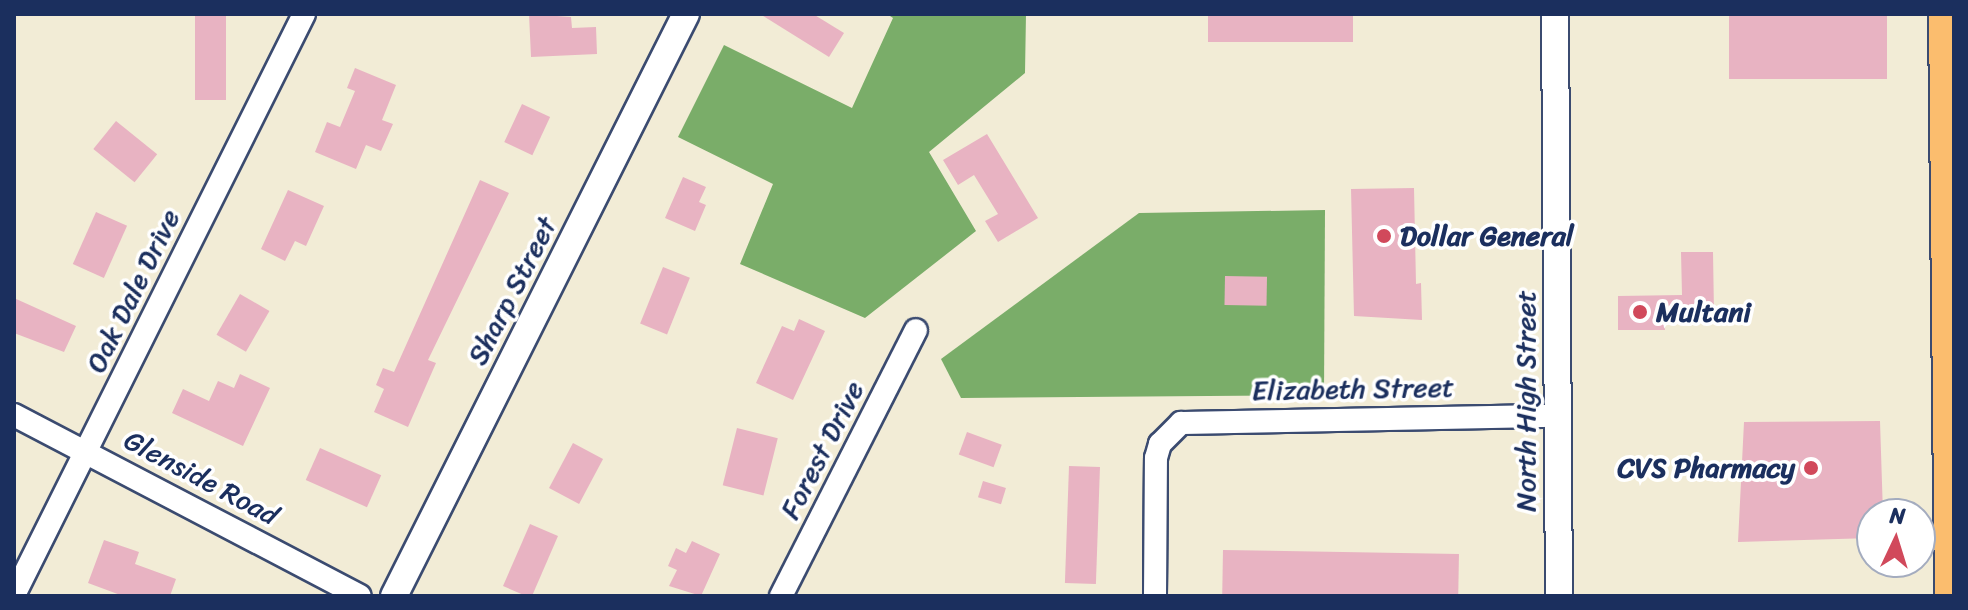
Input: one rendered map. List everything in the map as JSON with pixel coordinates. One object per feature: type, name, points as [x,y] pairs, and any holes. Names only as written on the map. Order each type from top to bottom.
[{"type":"main road","points":[[1946,14],[1952,596]]},
{"type":"street","name":"Oak Dale Drive","points":[[14,595],[304,14]]},
{"type":"street","name":"Sharp Street","points":[[394,596],[686,14]]},
{"type":"street","name":"North High Street","points":[[1555,14],[1559,596]]},
{"type":"street","name":"Forest Drive","points":[[781,596],[916,330]]},
{"type":"street","name":"Glenside Road","points":[[14,415],[360,596]]},
{"type":"street","name":"Elizabeth Street","points":[[1155,596],[1160,444],[1187,421],[1557,416]]},
{"type":"green space","points":[[887,14],[1026,14],[1025,73],[929,152],[976,231],[865,318],[740,264],[773,184],[678,137],[724,45],[852,108],[893,18]]},
{"type":"green space","points":[[1325,210],[1324,395],[961,398],[941,359],[1139,213]]},
{"type":"building","points":[[195,14],[226,14],[226,100],[195,100]]},
{"type":"building","points":[[529,14],[571,17],[572,28],[596,27],[597,54],[531,57]]},
{"type":"building","points":[[760,14],[813,14],[844,33],[829,57]]},
{"type":"building","points":[[1208,14],[1353,14],[1353,42],[1208,42]]},
{"type":"building","points":[[1729,14],[1887,14],[1887,79],[1729,79]]},
{"type":"building","points":[[355,68],[396,85],[382,120],[393,124],[381,151],[366,145],[356,169],[315,152],[327,122],[340,127],[355,91],[347,88]]},
{"type":"building","points":[[522,104],[550,117],[532,155],[504,142]]},
{"type":"building","points":[[116,121],[157,154],[135,182],[93,149]]},
{"type":"building","points":[[987,134],[1038,218],[998,242],[985,221],[998,214],[974,175],[958,185],[943,160]]},
{"type":"building","points":[[683,177],[706,187],[699,202],[706,205],[695,231],[665,218]]},
{"type":"building","points":[[480,180],[509,193],[428,360],[436,363],[408,427],[374,412],[384,389],[376,385],[383,368],[394,372]]},
{"type":"building","name":"Dollar General","points":[[1414,188],[1416,284],[1421,283],[1422,320],[1354,316],[1351,189]]},
{"type":"building","points":[[288,190],[324,206],[306,246],[295,241],[285,261],[261,249]]},
{"type":"building","points":[[96,212],[127,226],[104,278],[73,264]]},
{"type":"building","points":[[1681,252],[1713,252],[1714,313],[1664,314],[1665,330],[1618,330],[1618,296],[1682,295]]},
{"type":"building","points":[[663,267],[690,278],[667,334],[640,324]]},
{"type":"building","points":[[1225,276],[1267,277],[1266,306],[1224,305]]},
{"type":"building","points":[[240,294],[269,311],[246,352],[216,335]]},
{"type":"building","points":[[14,298],[76,326],[64,352],[14,333]]},
{"type":"building","points":[[799,319],[825,331],[793,400],[756,383],[782,326],[794,331]]},
{"type":"building","points":[[240,374],[270,388],[243,446],[172,413],[183,389],[209,401],[218,381],[234,388]]},
{"type":"building","name":"CVS Pharmacy","points":[[1880,421],[1882,498],[1856,498],[1856,538],[1738,542],[1744,422]]},
{"type":"building","points":[[737,428],[778,438],[763,495],[723,485]]},
{"type":"building","points":[[967,432],[1002,445],[994,467],[959,455]]},
{"type":"building","points":[[573,443],[603,459],[579,504],[549,488]]},
{"type":"building","points":[[320,448],[381,475],[367,507],[306,480]]},
{"type":"building","points":[[1069,466],[1100,467],[1096,584],[1065,583]]},
{"type":"building","points":[[983,481],[1006,488],[1001,504],[978,497]]},
{"type":"building","points":[[530,524],[558,536],[532,596],[526,596],[503,586]]},
{"type":"building","points":[[104,540],[139,552],[135,564],[176,579],[170,596],[123,596],[88,583]]},
{"type":"building","points":[[692,541],[720,554],[701,596],[669,586],[677,570],[668,566],[676,548],[686,553]]},
{"type":"building","points":[[1223,550],[1459,554],[1458,596],[1222,596]]},
{"type":"place","name":"Dollar General","points":[[1384,236]]},
{"type":"place","name":"Multani","points":[[1640,312]]},
{"type":"place","name":"CVS Pharmacy","points":[[1811,468]]}]
